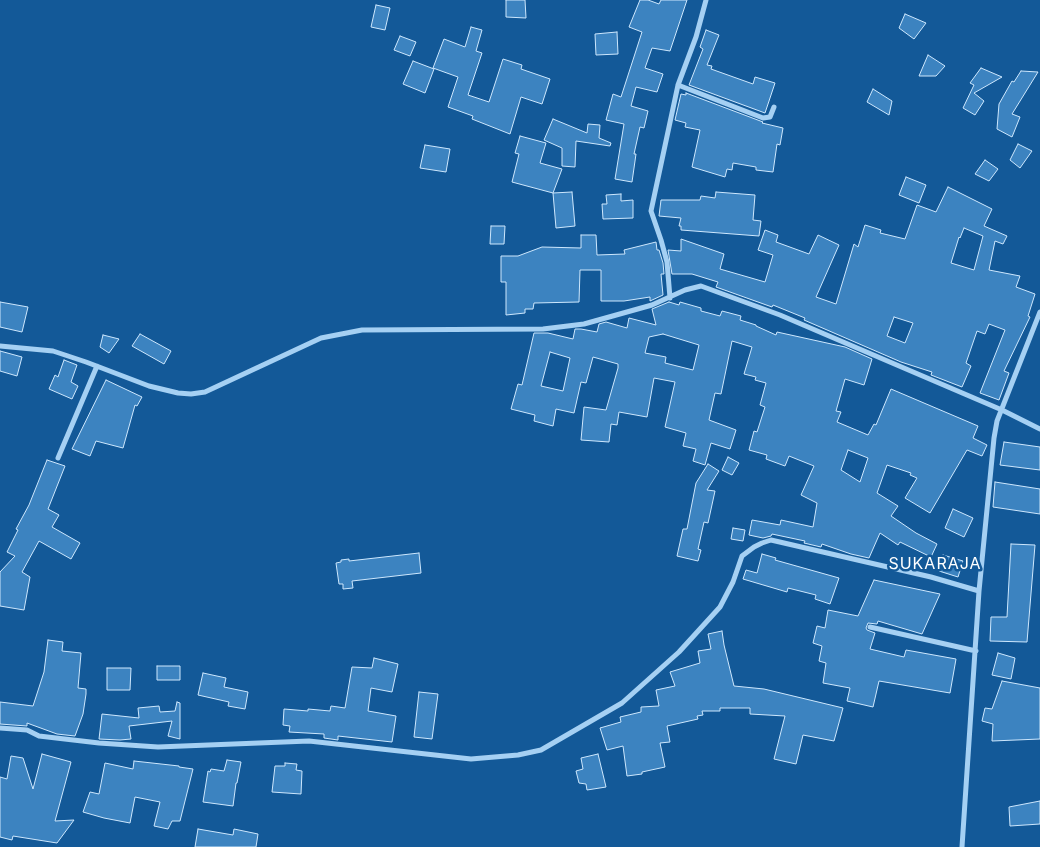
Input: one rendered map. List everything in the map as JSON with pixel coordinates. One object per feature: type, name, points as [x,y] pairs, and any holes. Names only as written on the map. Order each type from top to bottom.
[{"type":"street","points":[[670,298],[667,262],[651,211],[678,85],[696,37],[706,0]]},
{"type":"street","points":[[678,85],[763,118],[770,117],[774,107]]},
{"type":"street","points":[[0,346],[53,351],[149,386],[191,394],[205,392],[321,338],[362,330],[543,329],[584,324],[652,306],[685,290],[702,286],[780,316],[1002,410],[1040,429]]},
{"type":"street","points":[[962,847],[980,591],[994,438],[997,421],[1040,312]]},
{"type":"street","points":[[58,458],[97,366]]},
{"type":"street","points":[[0,728],[26,730],[39,736],[158,747],[309,741],[471,759],[518,755],[541,750],[622,703],[679,652],[720,606],[734,582],[742,556],[762,543],[771,540],[931,577],[980,591]]},
{"type":"street","points":[[870,627],[976,651]]},
{"type":"building","points":[[506,0],[525,0],[526,18],[506,17]]},
{"type":"building","points":[[640,0],[648,0],[659,4],[661,0],[687,0],[670,51],[652,48],[645,68],[663,74],[657,92],[636,87],[631,106],[648,111],[644,128],[640,127],[634,154],[636,154],[632,182],[615,179],[624,124],[606,120],[613,94],[621,97],[642,32],[629,27]]},
{"type":"building","points":[[376,5],[390,8],[385,30],[371,27]]},
{"type":"building","points":[[905,14],[926,23],[914,39],[899,28]]},
{"type":"building","points":[[471,27],[482,30],[476,51],[482,53],[468,95],[489,102],[503,59],[522,65],[521,69],[550,79],[542,104],[521,97],[510,134],[472,119],[473,116],[448,107],[458,77],[433,68],[444,39],[465,47]]},
{"type":"building","points":[[706,30],[719,35],[707,65],[712,66],[711,69],[753,84],[755,77],[775,83],[765,113],[689,85],[703,49],[700,47]]},
{"type":"building","points":[[617,32],[618,54],[596,55],[595,34]]},
{"type":"building","points":[[400,36],[416,42],[410,56],[394,50]]},
{"type":"building","points":[[928,55],[945,66],[936,76],[919,76]]},
{"type":"building","points":[[413,61],[434,69],[425,93],[403,84]]},
{"type":"building","points":[[981,68],[1002,77],[974,93],[984,101],[975,115],[963,108],[974,85],[970,83]]},
{"type":"building","points":[[1021,71],[1038,72],[1012,114],[1020,117],[1012,137],[997,129],[999,104],[1012,81],[1014,82]]},
{"type":"building","points":[[873,89],[892,101],[889,115],[867,102]]},
{"type":"building","points":[[686,93],[762,123],[783,128],[780,145],[777,144],[773,172],[756,170],[756,167],[733,163],[732,170],[727,169],[725,177],[692,167],[700,130],[685,127],[686,123],[675,120],[681,94],[686,95]]},
{"type":"building","points":[[553,119],[587,133],[588,124],[600,125],[599,138],[611,143],[610,146],[576,141],[575,167],[562,166],[562,148],[544,140]]},
{"type":"building","points":[[520,136],[546,143],[540,163],[562,169],[553,193],[512,182],[519,154],[515,153]]},
{"type":"building","points":[[1018,144],[1032,151],[1020,168],[1010,160]]},
{"type":"building","points":[[425,145],[450,149],[446,172],[420,168]]},
{"type":"building","points":[[985,160],[998,169],[989,181],[975,174]]},
{"type":"building","points":[[906,177],[926,185],[919,203],[899,195]]},
{"type":"building","points":[[948,187],[992,209],[984,226],[1007,236],[1003,244],[995,241],[989,270],[1020,276],[1016,287],[1035,294],[1028,316],[1030,317],[1004,371],[1009,373],[999,400],[980,393],[1005,330],[989,324],[985,334],[977,331],[966,363],[971,366],[962,387],[931,375],[932,372],[901,362],[804,320],[805,318],[773,305],[772,307],[716,287],[718,282],[692,274],[672,274],[668,250],[681,251],[681,239],[724,254],[720,269],[765,282],[773,255],[758,250],[765,230],[778,235],[776,242],[809,254],[818,235],[839,245],[816,297],[836,304],[854,244],[858,247],[865,225],[881,230],[880,233],[905,239],[917,205],[936,212]],"holes":[[[964,228],[983,236],[974,270],[951,263],[959,237]],[[894,317],[913,323],[905,343],[887,336]]]},
{"type":"building","points":[[572,192],[575,226],[556,228],[553,193]]},
{"type":"building","points":[[716,192],[755,195],[753,220],[761,221],[759,236],[681,230],[681,226],[679,226],[681,218],[659,216],[661,200],[700,200],[701,196],[715,198]]},
{"type":"building","points":[[621,194],[621,201],[633,200],[633,218],[603,219],[602,204],[607,204],[606,195]]},
{"type":"building","points":[[491,226],[505,226],[504,244],[490,244]]},
{"type":"building","points":[[581,235],[596,235],[597,255],[625,254],[624,250],[656,242],[657,250],[659,250],[663,263],[664,274],[661,274],[663,295],[650,301],[650,297],[624,301],[601,301],[601,270],[580,270],[579,302],[534,303],[533,309],[525,309],[525,313],[506,315],[506,282],[501,282],[501,256],[518,256],[542,247],[581,248]]},
{"type":"building","points":[[0,302],[28,307],[22,332],[0,327]]},
{"type":"building","points":[[669,302],[679,305],[680,302],[701,308],[701,311],[720,316],[722,311],[741,316],[740,320],[756,325],[776,335],[777,332],[845,347],[872,359],[864,385],[845,379],[836,411],[841,412],[837,422],[868,435],[874,424],[876,425],[891,389],[978,426],[973,438],[987,445],[982,456],[967,450],[930,513],[905,498],[917,478],[910,475],[911,473],[887,465],[877,493],[898,506],[891,516],[916,533],[937,544],[931,557],[900,542],[898,545],[880,533],[869,558],[822,544],[821,547],[804,543],[805,541],[772,534],[763,538],[749,535],[752,520],[780,525],[781,520],[813,527],[817,503],[801,495],[814,466],[789,456],[785,466],[766,459],[767,455],[749,450],[754,431],[757,432],[765,407],[760,405],[766,383],[755,380],[756,377],[744,374],[752,347],[732,341],[721,394],[715,393],[709,420],[736,430],[730,449],[711,443],[705,465],[693,461],[696,449],[683,446],[686,433],[665,427],[675,382],[654,378],[647,417],[619,412],[617,425],[611,424],[609,442],[581,440],[584,407],[606,410],[618,364],[593,357],[586,383],[581,382],[574,413],[556,409],[553,426],[534,421],[535,415],[511,409],[518,384],[522,385],[534,333],[548,333],[573,339],[575,329],[597,332],[599,324],[606,322],[627,328],[629,318],[656,325],[652,309]],"holes":[[[663,334],[699,345],[693,370],[665,363],[666,357],[645,353],[649,337]],[[550,352],[570,358],[563,391],[541,386]],[[848,450],[868,458],[860,482],[841,470]]]},
{"type":"building","points":[[140,334],[171,351],[164,364],[132,346]]},
{"type":"building","points":[[103,335],[119,339],[109,353],[100,347]]},
{"type":"building","points":[[0,351],[22,357],[17,376],[0,371]]},
{"type":"building","points":[[64,360],[77,365],[71,382],[78,386],[72,399],[49,389],[55,375],[58,377]]},
{"type":"building","points":[[106,380],[142,397],[137,406],[135,405],[123,448],[96,441],[90,456],[72,449]]},
{"type":"building","points":[[1004,442],[1040,447],[1040,470],[1000,465]]},
{"type":"building","points":[[728,457],[739,463],[732,475],[722,470]]},
{"type":"building","points":[[47,460],[65,466],[48,509],[59,515],[52,527],[80,543],[71,559],[39,541],[22,572],[30,577],[24,610],[0,606],[0,572],[15,556],[7,552]]},
{"type":"building","points":[[708,464],[719,471],[707,490],[715,491],[708,523],[704,522],[698,549],[701,550],[698,561],[677,556],[683,529],[687,529],[696,483]]},
{"type":"building","points":[[995,482],[1040,489],[1040,514],[993,507]]},
{"type":"building","points":[[953,509],[973,518],[964,537],[945,528]]},
{"type":"building","points":[[733,528],[745,530],[743,541],[731,539]]},
{"type":"building","points":[[1011,544],[1035,545],[1027,642],[990,641],[991,617],[1007,617]]},
{"type":"building","points":[[419,553],[421,573],[352,581],[353,588],[343,589],[343,584],[339,584],[336,563],[341,562],[341,560],[349,559],[349,561]]},
{"type":"building","points":[[762,554],[776,558],[775,560],[839,578],[830,604],[815,599],[816,595],[788,588],[787,592],[743,579],[746,570],[757,573]]},
{"type":"building","points":[[943,555],[963,561],[958,577],[939,571]]},
{"type":"building","points":[[874,580],[940,594],[922,634],[878,621],[877,624],[868,623],[866,628],[875,633],[870,649],[904,657],[906,650],[956,659],[950,693],[879,681],[873,707],[847,701],[850,688],[823,683],[826,663],[819,661],[822,646],[813,643],[817,626],[825,628],[828,610],[858,616]]},
{"type":"building","points":[[722,631],[734,686],[764,689],[843,708],[834,741],[803,735],[796,764],[774,759],[785,716],[750,714],[750,708],[720,708],[720,711],[702,711],[703,715],[697,716],[698,719],[667,726],[670,742],[660,743],[665,767],[642,772],[642,774],[627,776],[623,746],[607,750],[600,728],[621,722],[620,717],[641,712],[641,707],[659,706],[656,690],[675,686],[670,672],[700,663],[698,651],[711,649],[708,634]]},
{"type":"building","points":[[48,640],[63,642],[62,651],[81,653],[78,688],[86,689],[86,694],[83,714],[75,736],[57,734],[27,723],[27,726],[0,724],[0,702],[33,706],[44,672]]},
{"type":"building","points":[[998,653],[1015,658],[1011,679],[992,675]]},
{"type":"building","points":[[374,658],[398,664],[392,692],[371,688],[368,711],[396,716],[392,742],[338,736],[338,740],[324,738],[324,734],[289,732],[290,726],[283,725],[284,709],[330,711],[331,706],[345,708],[352,667],[372,668]]},
{"type":"building","points":[[157,666],[180,666],[180,680],[157,680]]},
{"type":"building","points":[[107,668],[131,668],[130,690],[107,690]]},
{"type":"building","points":[[203,673],[226,678],[224,687],[248,692],[245,709],[228,706],[229,702],[198,695]]},
{"type":"building","points":[[1002,681],[1040,688],[1040,739],[992,741],[993,724],[982,721],[985,708],[992,709]]},
{"type":"building","points":[[419,692],[438,694],[432,739],[414,737]]},
{"type":"building","points":[[177,702],[180,703],[180,739],[168,736],[172,721],[129,726],[131,739],[99,739],[102,714],[139,718],[138,708],[159,706],[160,712],[175,711]]},
{"type":"building","points":[[42,754],[71,762],[55,821],[74,820],[57,843],[13,836],[12,840],[0,837],[0,777],[7,779],[11,756],[23,758],[33,789]]},
{"type":"building","points":[[598,754],[606,787],[587,790],[586,784],[579,783],[576,771],[583,769],[581,758]]},
{"type":"building","points":[[227,760],[241,762],[233,806],[203,802],[208,771],[210,772],[211,769],[224,771]]},
{"type":"building","points":[[134,761],[193,769],[180,821],[172,821],[168,829],[154,826],[160,802],[135,797],[130,823],[83,812],[90,792],[99,794],[105,763],[133,769]]},
{"type":"building","points":[[285,763],[297,764],[296,770],[302,771],[301,794],[272,792],[275,766],[285,766]]},
{"type":"building","points":[[1040,801],[1040,824],[1010,826],[1009,807]]},
{"type":"building","points":[[198,829],[233,835],[234,829],[258,834],[256,847],[195,847]]},
{"type":"district","name":"SUKARAJA","points":[[935,564]]}]
